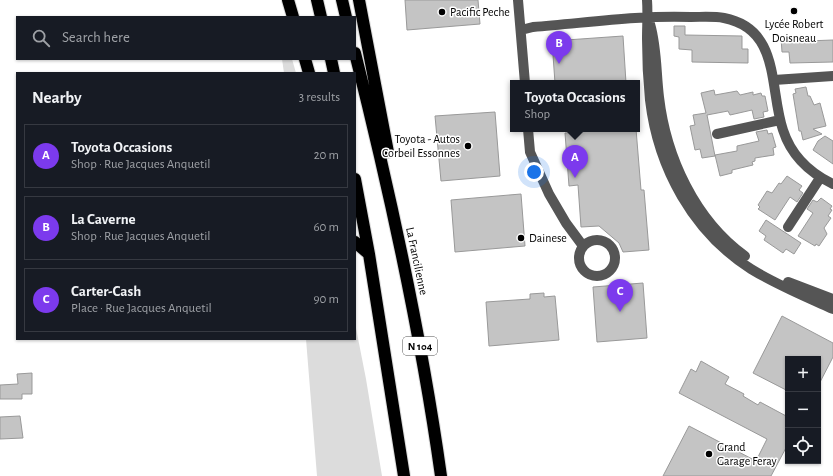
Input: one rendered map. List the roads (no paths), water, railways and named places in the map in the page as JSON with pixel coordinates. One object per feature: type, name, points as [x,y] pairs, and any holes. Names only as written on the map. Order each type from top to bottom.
[{"type":"highway","points":[[288,0],[293,16]]},
{"type":"highway","points":[[317,0],[321,16]]},
{"type":"highway","points":[[342,0],[346,16]]},
{"type":"highway","points":[[359,0],[398,198],[393,218]]},
{"type":"highway","name":"La Francilienne","points":[[356,57],[382,159],[428,387],[441,476]]},
{"type":"highway","points":[[305,60],[309,72]]},
{"type":"highway","points":[[331,60],[334,72]]},
{"type":"highway","name":"N 104","points":[[356,184],[369,254],[404,476]]},
{"type":"highway","points":[[356,243],[369,254]]},
{"type":"street","points":[[518,0],[525,80]]},
{"type":"street","points":[[647,0],[648,76],[653,122],[663,158],[678,192],[697,219],[719,244],[734,257],[767,278],[833,309]]},
{"type":"street","points":[[521,30],[533,27],[667,16],[724,18],[737,22],[756,34],[768,55],[774,80],[780,120],[783,131],[794,153],[802,163],[820,178],[833,184]]},
{"type":"street","points":[[648,18],[654,38],[659,96],[665,137],[671,155],[684,181],[704,214],[724,239],[755,263],[789,282],[833,299]]},
{"type":"street","points":[[774,80],[833,76]]},
{"type":"street","points":[[717,134],[780,120]]},
{"type":"street","points":[[528,132],[530,152],[549,194],[566,223],[583,246]]},
{"type":"street","points":[[788,227],[820,178]]},
{"type":"place","name":"Lycée Robert Doisneau","points":[[794,11]]},
{"type":"place","name":"Pacific Peche","points":[[442,12]]},
{"type":"place","name":"La Caverne","points":[[559,64]]},
{"type":"place","name":"Toyota - Autos Corbeil Essonnes","points":[[468,146]]},
{"type":"place","name":"Toyota Occasions","points":[[575,178]]},
{"type":"place","name":"Dainese","points":[[521,238]]},
{"type":"place","name":"Carter-Cash","points":[[620,312]]},
{"type":"place","name":"Grand Garage Feray","points":[[709,454]]}]
